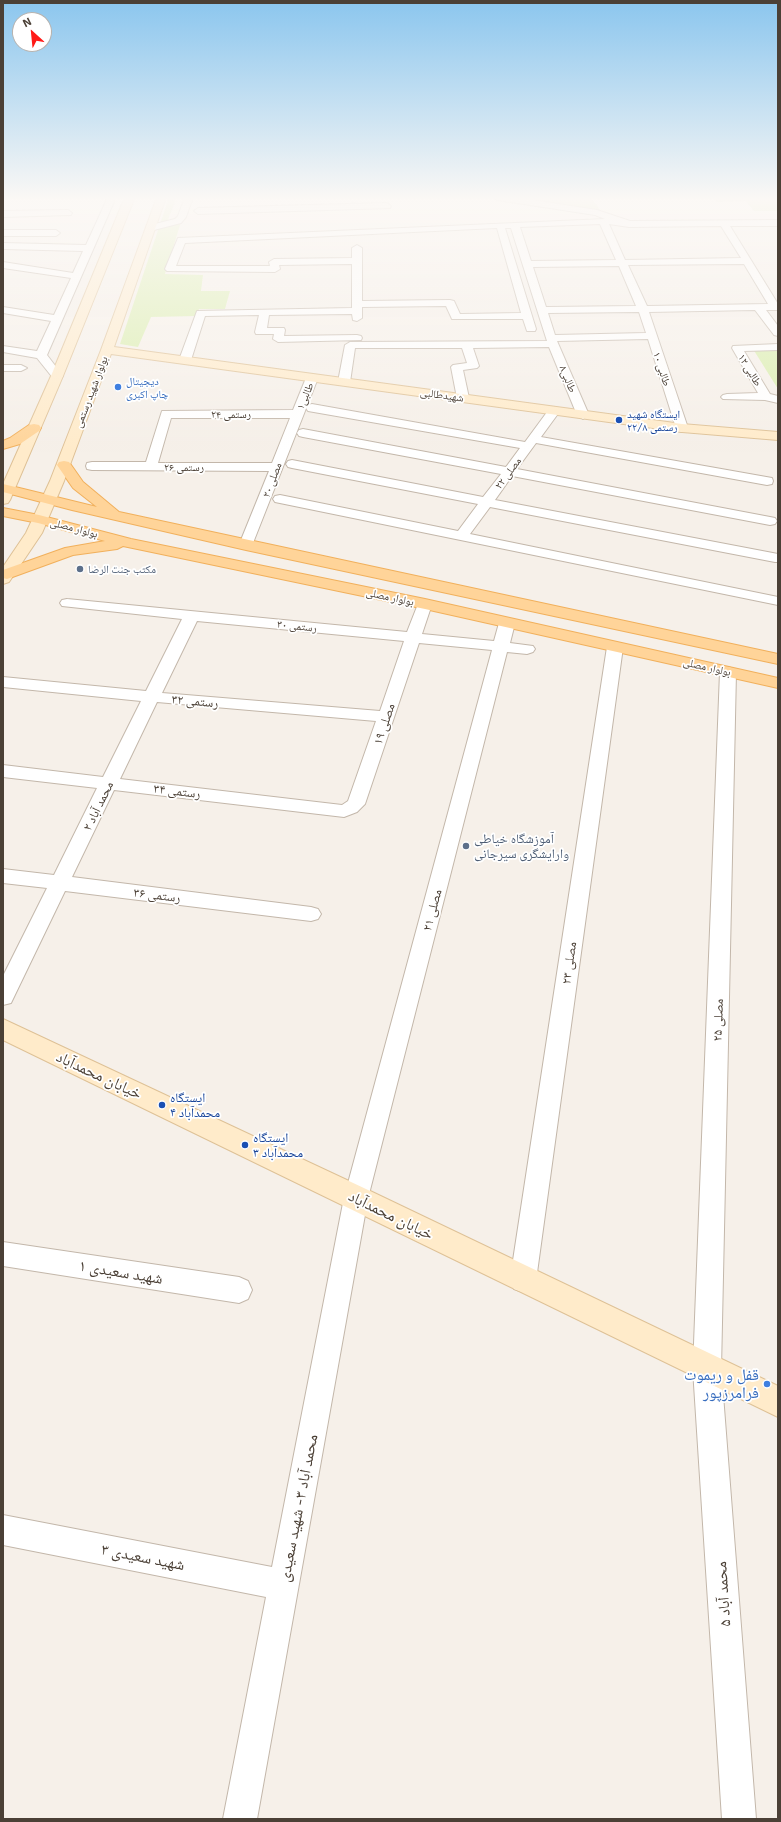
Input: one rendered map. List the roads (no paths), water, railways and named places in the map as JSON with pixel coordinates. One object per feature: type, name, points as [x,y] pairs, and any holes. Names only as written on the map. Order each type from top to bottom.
[{"type":"main road","points":[[5,492],[57,376],[95,282]]},
{"type":"main road","name":"بولوار شهید رستمی","points":[[5,576],[11,554],[34,533],[39,519],[50,499],[107,350],[131,282]]},
{"type":"main road","name":"شهیدطالبی","points":[[107,350],[682,428],[778,436]]},
{"type":"main road","points":[[3,445],[15,441],[34,428]]},
{"type":"main road","points":[[64,465],[78,485],[118,516]]},
{"type":"main road","name":"بولوار مصلی","points":[[5,492],[50,499],[246,545],[774,656]]},
{"type":"main road","name":"بولوار مصلی","points":[[3,512],[39,519],[128,543],[425,604],[778,683]]},
{"type":"main road","points":[[5,576],[70,551],[128,543]]},
{"type":"main road","name":"خیابان محمدآباد","points":[[3,1029],[778,1402]]},
{"type":"street","points":[[41,355],[73,282]]},
{"type":"street","points":[[344,382],[353,342],[357,308],[357,282]]},
{"type":"street","points":[[517,282],[535,344]]},
{"type":"street","name":"طالبی۸","points":[[533,282],[552,341],[584,415]]},
{"type":"street","name":"طالبی ۱۰","points":[[630,282],[643,309],[682,428]]},
{"type":"street","points":[[759,282],[776,307]]},
{"type":"street","points":[[185,360],[201,313],[264,312],[450,303],[456,317],[527,316]]},
{"type":"street","points":[[758,307],[778,334]]},
{"type":"street","points":[[542,310],[776,307]]},
{"type":"street","points":[[3,310],[57,319]]},
{"type":"street","points":[[264,312],[263,324],[260,332],[280,330],[278,338],[353,342],[468,345],[535,344],[552,341],[652,336]]},
{"type":"street","points":[[462,398],[457,367],[473,366],[468,345]]},
{"type":"street","name":"طالبی ۱۲","points":[[778,347],[737,348],[766,396],[778,400]]},
{"type":"street","points":[[3,350],[41,355],[57,376]]},
{"type":"street","points":[[3,368],[21,368]]},
{"type":"street","name":"طالبی۱","points":[[297,414],[312,378]]},
{"type":"street","points":[[727,397],[766,396]]},
{"type":"street","points":[[312,408],[768,481]]},
{"type":"street","name":"مصلی ۲۲","points":[[462,536],[554,411]]},
{"type":"street","name":"رستمی ۲۴","points":[[151,466],[166,414],[297,414]]},
{"type":"street","name":"مصلی ۲۰","points":[[246,545],[297,414]]},
{"type":"street","points":[[303,433],[770,521]]},
{"type":"street","points":[[292,464],[775,558]]},
{"type":"street","name":"رستمی ۲۶","points":[[92,466],[277,467]]},
{"type":"street","points":[[280,499],[778,601]]},
{"type":"street","name":"رستمی ۳۰","points":[[67,603],[527,648]]},
{"type":"street","name":"مصلی ۱۹","points":[[351,808],[356,804],[425,604]]},
{"type":"street","name":"محمد آباد ۲","points":[[3,997],[192,615]]},
{"type":"street","name":"مصلی ۲۱","points":[[356,1198],[507,623]]},
{"type":"street","name":"مصلی ۲۳","points":[[523,1280],[615,647]]},
{"type":"street","name":"مصلی ۲۵","points":[[707,1369],[728,672]]},
{"type":"street","name":"رستمی ۳۲","points":[[3,682],[152,697],[386,717]]},
{"type":"street","name":"رستمی ۳۴","points":[[3,771],[344,810],[351,808]]},
{"type":"street","name":"رستمی ۳۶","points":[[3,876],[310,914]]},
{"type":"street","name":"محمد آباد ۳- شهید سعیدی","points":[[240,1819],[356,1198]]},
{"type":"street","name":"شهید سعیدی ۱","points":[[3,1254],[239,1290]]},
{"type":"street","name":"محمد آباد ۵","points":[[707,1369],[739,1819]]},
{"type":"street","name":"شهید سعیدی ۳","points":[[3,1530],[284,1585]]},
{"type":"place","name":"دیجیتال چاپ اکبری","points":[[118,387]]},
{"type":"place","name":"ایستگاه شهید رستمی ۲۲/۸","points":[[619,420]]},
{"type":"place","name":"مكتب جنت الرضا","points":[[80,569]]},
{"type":"place","name":"آموزشگاه خیاطی وارایشگری سیرجانی","points":[[466,846]]},
{"type":"place","name":"ایستگاه محمدآباد ۴","points":[[162,1105]]},
{"type":"place","name":"ایستگاه محمدآباد ۳","points":[[245,1145]]},
{"type":"place","name":"قفل و ریموت فرامرزپور","points":[[767,1384]]}]
